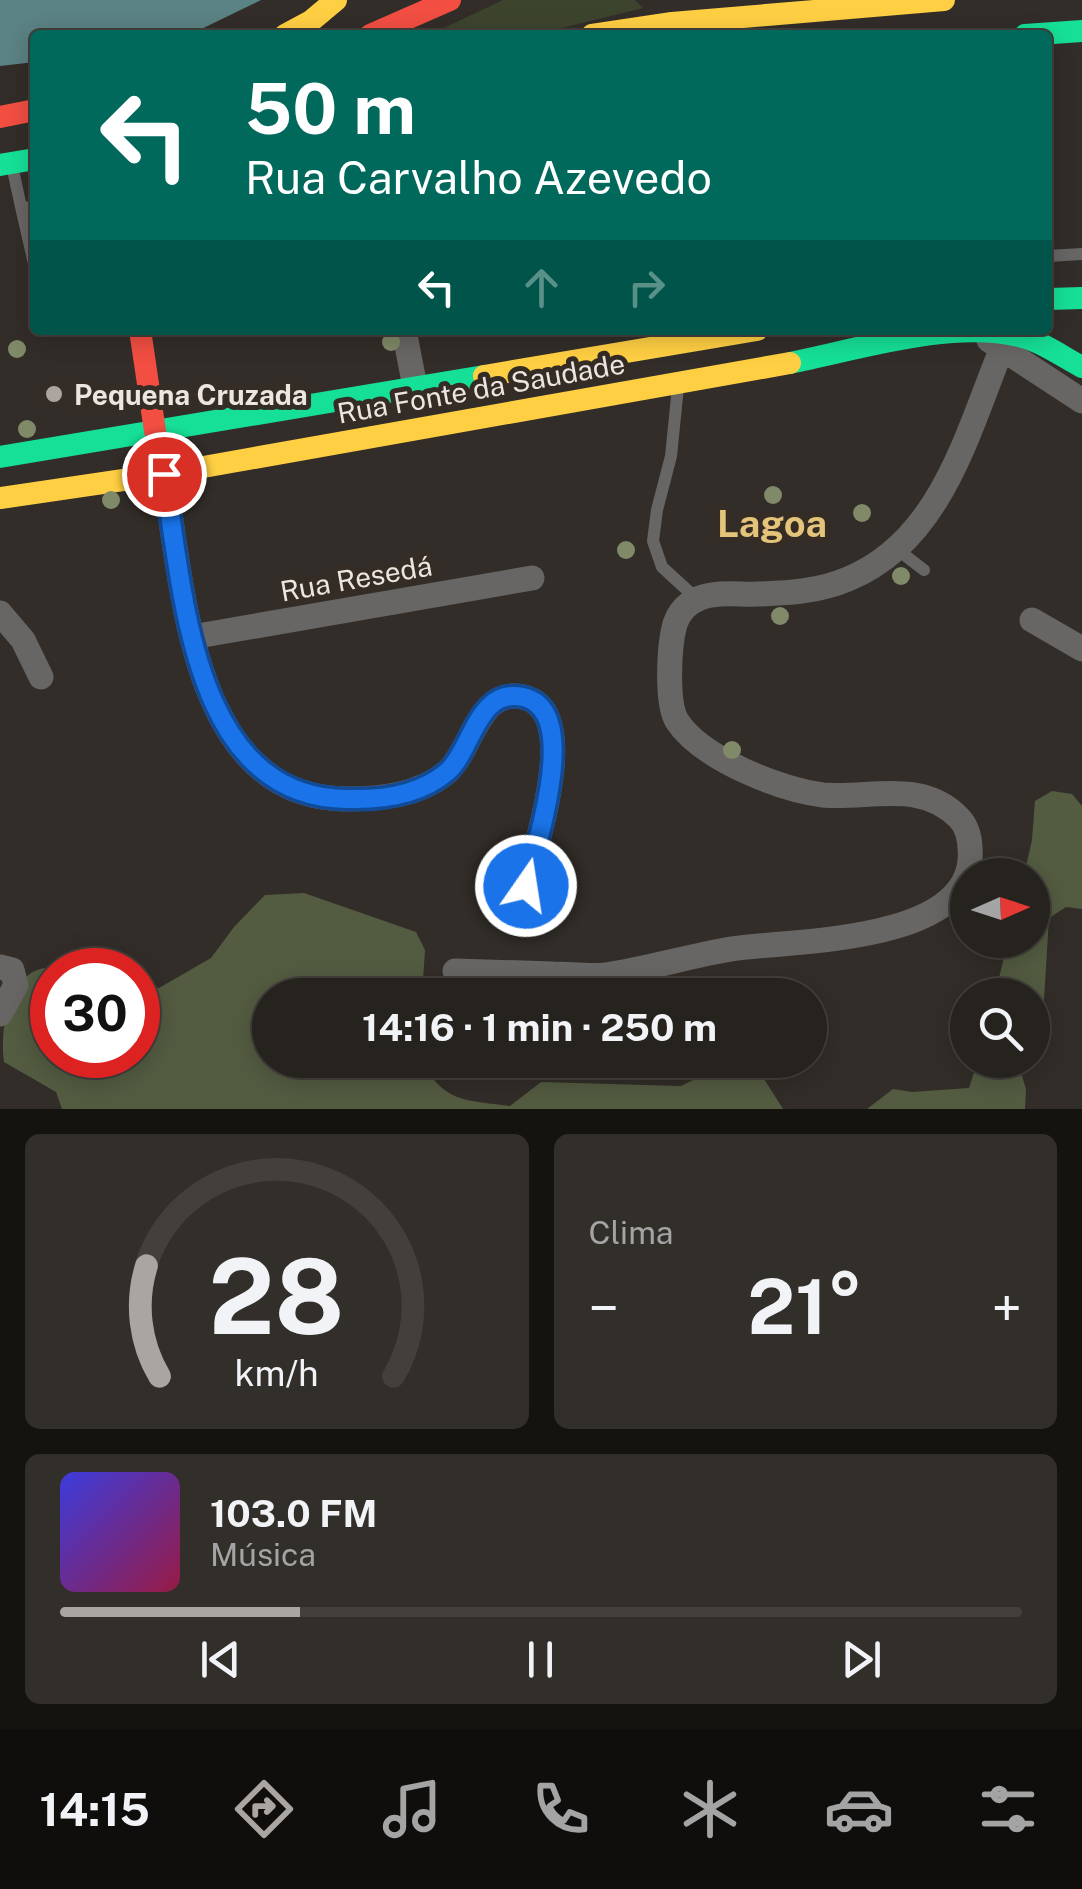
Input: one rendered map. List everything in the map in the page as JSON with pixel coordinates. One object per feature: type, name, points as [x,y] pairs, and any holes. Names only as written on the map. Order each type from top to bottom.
[{"type":"main road","points":[[294,30],[336,0]]},
{"type":"main road","points":[[381,30],[450,0]]},
{"type":"main road","points":[[672,0],[696,28]]},
{"type":"main road","points":[[734,0],[771,16]]},
{"type":"main road","points":[[666,30],[944,0]]},
{"type":"main road","points":[[1052,33],[1082,31]]},
{"type":"main road","points":[[0,116],[30,111]]},
{"type":"main road","points":[[1052,299],[1082,298]]},
{"type":"main road","points":[[141,335],[155,430]]},
{"type":"main road","name":"Rua Fonte da Saudade","points":[[0,457],[720,335]]},
{"type":"main road","name":"Rua Fonte da Saudade","points":[[0,498],[164,474],[932,335]]},
{"type":"main road","name":"Rua Fonte da Saudade","points":[[1009,335],[1024,337],[1082,367]]},
{"type":"street","points":[[405,335],[415,387]]},
{"type":"street","points":[[980,335],[1082,401]]},
{"type":"street","points":[[454,971],[603,975],[744,947],[803,944],[861,934],[919,916],[939,908],[958,891],[970,867],[971,851],[964,824],[946,806],[898,793],[822,794],[781,785],[730,762],[688,734],[675,717],[671,701],[673,633],[681,611],[697,599],[712,594],[784,593],[826,587],[866,571],[898,550],[930,511],[952,470],[1002,348]]},
{"type":"street","points":[[164,474],[192,637],[211,700],[244,753],[272,778],[304,794],[325,799],[377,800],[420,788],[448,771],[459,759],[479,718],[495,702],[511,696],[532,701],[544,710],[554,742],[526,886]]},
{"type":"street","name":"Rua Resedá","points":[[192,637],[532,578]]},
{"type":"street","points":[[0,614],[24,640],[40,677]]},
{"type":"street","points":[[1032,620],[1082,650]]},
{"type":"street","points":[[0,967],[12,970],[16,986],[0,1014]]},
{"type":"lane","points":[[16,162],[27,208]]},
{"type":"lane","points":[[1052,256],[1082,254]]},
{"type":"lane","points":[[678,384],[671,456],[653,542],[662,567],[697,599]]},
{"type":"lane","points":[[898,550],[924,570]]},
{"type":"green space","points":[[503,0],[635,0],[643,8],[554,30],[440,30]]},
{"type":"green space","points":[[1052,791],[1072,794],[1082,806],[1082,909],[1066,907],[1050,917],[1050,858],[1028,858],[1035,801]]},
{"type":"green space","points":[[304,893],[416,932],[425,950],[423,978],[252,978],[252,1078],[433,1078],[457,1097],[510,1106],[541,1082],[681,1086],[697,1078],[763,1078],[783,1109],[62,1109],[56,1092],[32,1078],[160,1078],[160,987],[211,958],[265,895]]},
{"type":"green space","points":[[1004,958],[1047,958],[1045,978],[999,978]]},
{"type":"green space","points":[[30,974],[30,1077],[4,1062],[3,1037],[12,997]]},
{"type":"green space","points":[[972,1078],[1023,1078],[1025,1109],[867,1109],[893,1089],[912,1092],[969,1088]]},
{"type":"water","points":[[0,0],[261,0],[199,30],[30,30],[30,63],[0,66]]},
{"type":"traffic: fast","points":[[1052,33],[1082,31]]},
{"type":"traffic: fast","points":[[0,165],[30,160]]},
{"type":"traffic: fast","points":[[1052,299],[1082,298]]},
{"type":"traffic: fast","points":[[790,363],[926,335]]},
{"type":"traffic: fast","points":[[1012,335],[1044,345],[1082,367]]},
{"type":"traffic: fast","points":[[0,457],[484,376]]},
{"type":"traffic: slow","points":[[294,30],[336,0]]},
{"type":"traffic: slow","points":[[625,30],[944,0]]},
{"type":"traffic: slow","points":[[484,376],[727,335]]},
{"type":"traffic: slow","points":[[0,498],[164,474],[790,363]]},
{"type":"traffic: jam","points":[[381,30],[450,0]]},
{"type":"traffic: jam","points":[[0,117],[30,111]]},
{"type":"traffic: jam","points":[[141,335],[155,431]]},
{"type":"place","name":"Pequena Cruzada","points":[[54,394]]},
{"type":"district","name":"Lagoa","points":[[772,523]]},
{"type":"route","points":[[164,474],[192,637],[211,700],[244,753],[288,788],[325,799],[377,800],[420,788],[448,771],[459,759],[479,718],[495,702],[511,696],[523,697],[544,710],[554,742],[526,886]]}]
